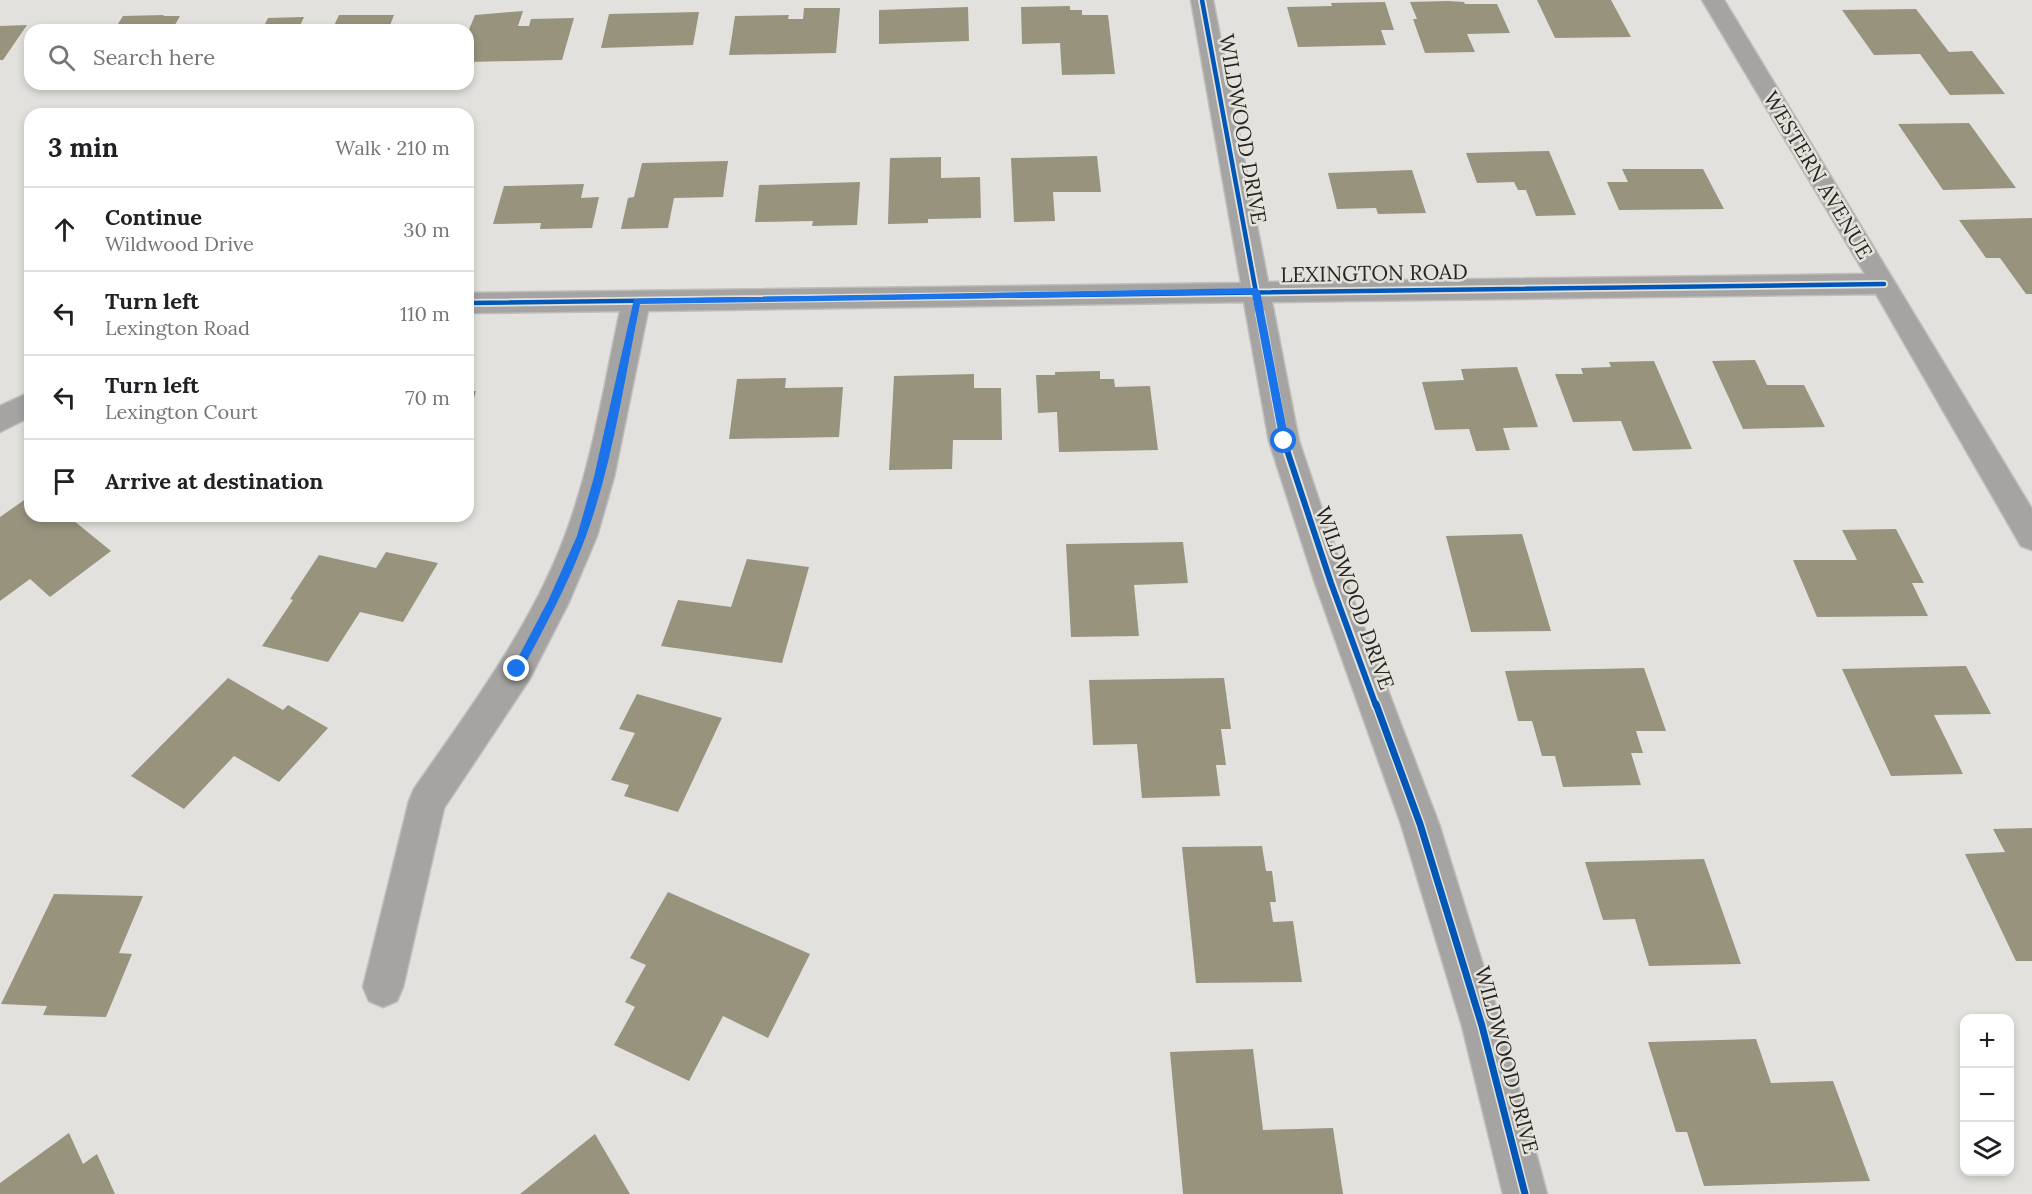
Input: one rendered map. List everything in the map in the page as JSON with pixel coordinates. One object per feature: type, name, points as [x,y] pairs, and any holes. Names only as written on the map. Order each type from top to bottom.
[{"type":"street","name":"WILDWOOD DRIVE","points":[[1202,0],[1284,441],[1330,583],[1420,824],[1482,1026],[1525,1194]]},
{"type":"street","name":"WESTERN AVENUE","points":[[1713,0],[1884,284],[2032,537]]},
{"type":"street","name":"LEXINGTON ROAD","points":[[474,303],[1884,284]]},
{"type":"street","points":[[383,987],[427,801],[517,669],[552,602],[581,536],[599,477],[636,301]]},
{"type":"street","points":[[0,420],[24,406]]},
{"type":"building","points":[[1537,0],[1611,0],[1631,37],[1555,38]]},
{"type":"building","points":[[1448,1],[1465,4],[1497,4],[1510,33],[1467,34],[1475,52],[1425,53],[1413,19],[1417,19],[1410,2]]},
{"type":"building","points":[[1385,2],[1394,30],[1381,30],[1386,45],[1298,47],[1287,7],[1332,6],[1331,3]]},
{"type":"building","points":[[1070,6],[1070,10],[1082,10],[1082,15],[1108,15],[1115,74],[1062,75],[1060,43],[1022,44],[1021,7]]},
{"type":"building","points":[[968,7],[969,41],[879,44],[879,10]]},
{"type":"building","points":[[804,8],[840,8],[836,53],[729,55],[735,16],[789,15],[788,19],[803,19]]},
{"type":"building","points":[[1916,9],[1949,52],[1972,51],[2005,94],[1950,95],[1920,54],[1874,55],[1842,10]]},
{"type":"building","points":[[523,11],[518,26],[529,26],[531,19],[574,18],[562,60],[474,62],[474,24],[471,24],[475,15]]},
{"type":"building","points":[[699,12],[693,45],[601,48],[609,14]]},
{"type":"building","points":[[339,15],[394,15],[391,24],[335,24]]},
{"type":"building","points":[[123,16],[180,16],[175,24],[118,24]]},
{"type":"building","points":[[304,17],[301,24],[265,24],[268,18]]},
{"type":"building","points":[[24,25],[24,29],[3,60],[0,60],[0,26]]},
{"type":"building","points":[[1969,123],[2016,188],[1943,190],[1898,124]]},
{"type":"building","points":[[1549,151],[1576,215],[1536,216],[1526,190],[1518,190],[1514,182],[1477,183],[1466,153]]},
{"type":"building","points":[[1097,156],[1101,192],[1053,192],[1055,221],[1014,222],[1011,158]]},
{"type":"building","points":[[941,157],[941,178],[980,177],[981,218],[928,219],[928,223],[888,224],[890,158]]},
{"type":"building","points":[[728,161],[723,197],[674,198],[668,228],[621,229],[628,198],[634,197],[642,163]]},
{"type":"building","points":[[1622,169],[1703,169],[1724,209],[1619,210],[1607,182],[1628,182]]},
{"type":"building","points":[[1412,170],[1426,213],[1378,214],[1376,208],[1337,209],[1328,173]]},
{"type":"building","points":[[860,182],[857,225],[812,226],[813,221],[755,222],[759,185]]},
{"type":"building","points":[[584,184],[581,198],[599,197],[592,228],[540,229],[541,223],[493,224],[504,186]]},
{"type":"building","points":[[2032,218],[2032,294],[2026,294],[2000,258],[1986,258],[1959,220]]},
{"type":"building","points":[[1755,360],[1767,385],[1804,385],[1825,427],[1743,429],[1712,361]]},
{"type":"building","points":[[1654,361],[1692,449],[1633,451],[1621,421],[1573,422],[1555,374],[1583,374],[1581,368],[1611,367],[1609,362]]},
{"type":"building","points":[[1517,367],[1538,427],[1503,428],[1510,450],[1476,451],[1469,429],[1435,430],[1422,382],[1464,380],[1461,369]]},
{"type":"building","points":[[1100,371],[1100,379],[1114,379],[1115,387],[1150,386],[1158,450],[1059,452],[1057,412],[1038,413],[1036,375],[1055,375],[1055,372]]},
{"type":"building","points":[[974,374],[974,388],[1001,388],[1002,440],[953,440],[952,469],[889,470],[894,376]]},
{"type":"building","points":[[786,378],[785,388],[843,387],[839,437],[729,439],[737,379]]},
{"type":"building","points":[[24,500],[24,522],[75,522],[111,551],[50,597],[30,579],[0,601],[0,517]]},
{"type":"building","points":[[1896,529],[1924,583],[1912,583],[1928,616],[1817,617],[1793,560],[1857,560],[1842,530]]},
{"type":"building","points":[[1522,534],[1551,631],[1471,632],[1446,536]]},
{"type":"building","points":[[1183,542],[1188,583],[1134,585],[1139,636],[1071,637],[1066,544]]},
{"type":"building","points":[[386,552],[438,563],[403,622],[360,612],[328,662],[262,646],[293,600],[290,599],[319,555],[376,568]]},
{"type":"building","points":[[747,559],[809,567],[782,663],[661,646],[678,600],[731,607]]},
{"type":"building","points":[[1966,666],[1991,714],[1934,715],[1963,774],[1891,776],[1842,669]]},
{"type":"building","points":[[1644,668],[1666,731],[1636,731],[1643,753],[1631,753],[1641,785],[1563,787],[1555,756],[1542,756],[1532,721],[1518,721],[1505,671]]},
{"type":"building","points":[[228,678],[283,710],[288,705],[328,728],[279,782],[234,756],[184,809],[131,776]]},
{"type":"building","points":[[1224,678],[1231,729],[1221,729],[1226,765],[1216,765],[1220,796],[1142,798],[1137,744],[1093,745],[1089,680]]},
{"type":"building","points":[[637,694],[722,718],[678,812],[624,796],[629,785],[611,780],[635,733],[619,729]]},
{"type":"building","points":[[2032,828],[2032,961],[2016,961],[1965,854],[2005,852],[1993,829]]},
{"type":"building","points":[[1262,846],[1266,871],[1272,871],[1276,902],[1270,902],[1273,922],[1293,921],[1302,982],[1196,983],[1182,847]]},
{"type":"building","points":[[1704,859],[1741,964],[1649,966],[1635,919],[1603,920],[1585,862]]},
{"type":"building","points":[[668,892],[810,954],[768,1038],[723,1016],[689,1081],[614,1045],[635,1007],[625,1002],[646,965],[630,958]]},
{"type":"building","points":[[54,894],[143,896],[119,953],[132,954],[106,1017],[43,1015],[47,1006],[1,1004]]},
{"type":"building","points":[[1756,1039],[1771,1083],[1833,1081],[1870,1181],[1704,1186],[1687,1132],[1676,1132],[1648,1042]]},
{"type":"building","points":[[1253,1049],[1263,1130],[1333,1128],[1343,1194],[1183,1194],[1170,1052]]},
{"type":"building","points":[[69,1133],[83,1164],[97,1154],[115,1194],[0,1194],[0,1183]]},
{"type":"building","points":[[595,1134],[630,1194],[520,1194]]},
{"type":"cycle path","points":[[1202,0],[1284,441],[1331,583],[1420,824],[1482,1026],[1525,1194]]},
{"type":"cycle path","points":[[474,303],[1884,284]]},
{"type":"route","points":[[517,669],[552,602],[581,536],[599,477],[636,301],[1256,291],[1284,441]]}]
